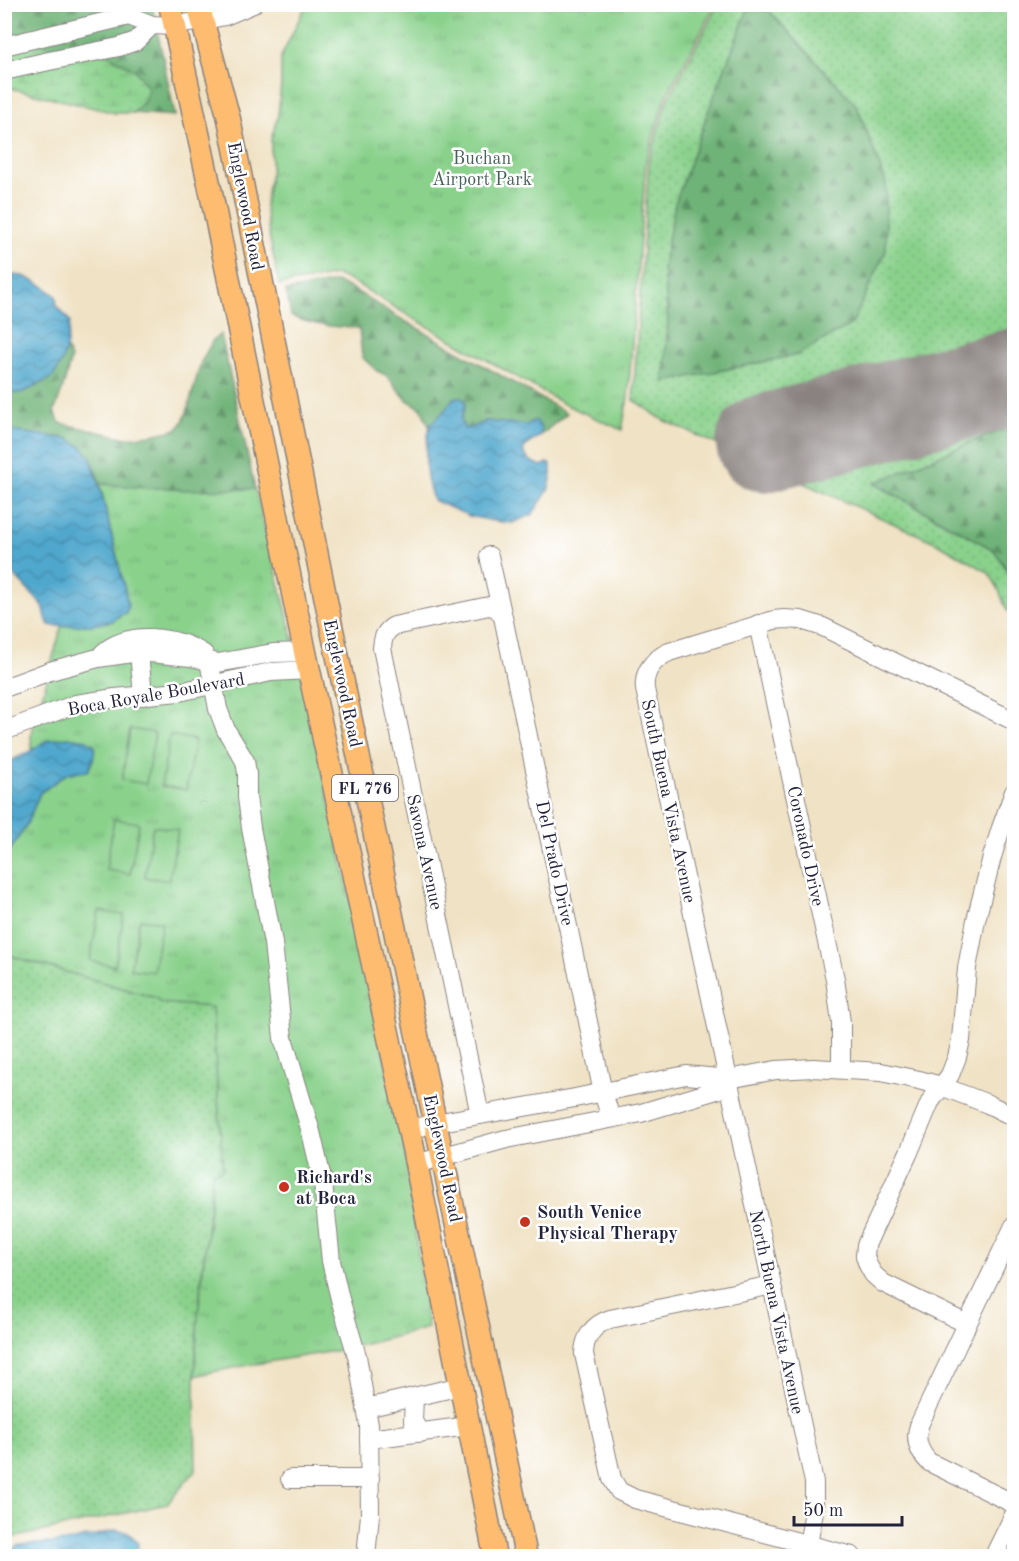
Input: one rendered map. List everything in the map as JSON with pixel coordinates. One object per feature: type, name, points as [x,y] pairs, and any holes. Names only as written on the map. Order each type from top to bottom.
[{"type":"main road","name":"Englewood Road","points":[[200,13],[229,119],[330,625],[526,1557]]},
{"type":"main road","name":"Englewood Road","points":[[165,19],[215,214],[409,1130],[495,1557]]},
{"type":"main road","points":[[308,661],[311,652],[326,663],[352,780],[368,800]]},
{"type":"main road","points":[[465,1406],[493,1398]]},
{"type":"street","points":[[4,46],[129,16],[165,19],[200,13],[236,12],[253,4]]},
{"type":"street","points":[[4,71],[119,47],[136,41],[165,19]]},
{"type":"street","name":"Del Prado Drive","points":[[489,556],[603,1093],[611,1118]]},
{"type":"street","name":"Savona Avenue","points":[[480,1115],[382,648],[383,637],[388,629],[394,626],[485,606],[493,606],[500,613]]},
{"type":"street","name":"South Buena Vista Avenue","points":[[729,1079],[645,683],[650,667],[657,658],[758,624],[784,619],[801,620],[1014,721]]},
{"type":"street","name":"Coronado Drive","points":[[758,624],[835,979],[841,1023],[841,1069]]},
{"type":"street","points":[[98,658],[113,645],[134,639],[170,639],[196,649],[213,662],[213,685],[218,709],[226,730],[245,761],[251,828],[273,943],[283,1038],[323,1183],[331,1261],[357,1356],[369,1425],[370,1515],[366,1557]]},
{"type":"street","points":[[140,652],[143,696]]},
{"type":"street","name":"Boca Royale Boulevard","points":[[4,688],[50,671],[98,658],[140,652],[191,657],[213,662],[273,653],[308,661]]},
{"type":"street","name":"Boca Royale Boulevard","points":[[4,731],[76,704],[179,692],[272,672],[308,661]]},
{"type":"street","points":[[967,1324],[883,1283],[870,1270],[865,1256],[866,1245],[914,1143],[930,1102],[950,1075],[960,1049],[967,968],[976,920],[1000,828],[1014,792]]},
{"type":"street","points":[[409,1130],[435,1123],[603,1093],[686,1075],[729,1079],[776,1070],[813,1068],[881,1072],[941,1086],[988,1104],[1014,1117]]},
{"type":"street","points":[[416,1164],[506,1139],[641,1113],[717,1090],[729,1079]]},
{"type":"street","name":"North Buena Vista Avenue","points":[[729,1079],[814,1482],[814,1511],[808,1545]]},
{"type":"street","points":[[1014,1226],[918,1427],[918,1444],[924,1457],[935,1466],[1014,1504]]},
{"type":"street","points":[[771,1285],[606,1320],[597,1325],[585,1343],[584,1354],[611,1475],[619,1491],[634,1499],[852,1557]]},
{"type":"street","points":[[366,1408],[414,1397],[465,1406]]},
{"type":"street","points":[[414,1397],[413,1421],[420,1433]]},
{"type":"street","points":[[369,1439],[420,1433],[465,1406]]},
{"type":"street","points":[[290,1479],[370,1479]]},
{"type":"street","points":[[994,1557],[1014,1515]]},
{"type":"green space","points":[[4,5],[152,5],[175,116],[133,113],[144,102],[70,51],[24,40],[5,30]]},
{"type":"green space","name":"Buchan Airport Park","points":[[306,5],[715,5],[664,101],[646,161],[628,397],[622,430],[564,404],[357,284],[337,275],[279,285],[265,205],[271,171],[271,140],[278,115],[281,57]]},
{"type":"green space","points":[[718,5],[1014,5],[1014,426],[875,484],[994,550],[1014,580],[1014,617],[1007,610],[988,572],[939,544],[665,421],[633,400],[649,161],[666,103]],"holes":[[[663,266],[797,355],[664,382],[668,320]]]},
{"type":"green space","points":[[764,5],[857,106],[886,183],[886,251],[852,324],[797,355],[664,382],[668,320],[663,266],[675,204],[748,9]]},
{"type":"green space","points":[[4,30],[24,40],[70,51],[105,53],[135,70],[148,88],[144,102],[133,113],[115,113],[5,87]]},
{"type":"green space","points":[[336,282],[354,290],[567,413],[541,435],[541,428],[486,421],[463,429],[461,419],[464,410],[453,399],[429,426],[421,408],[407,400],[386,375],[377,371],[362,357],[359,328],[316,324],[291,316],[286,291]]},
{"type":"green space","points":[[221,334],[255,489],[184,490],[100,484],[91,458],[69,439],[5,430],[5,392],[25,391],[50,378],[58,368],[66,348],[71,358],[54,412],[60,423],[126,438],[177,429],[187,412],[201,362],[213,340]]},
{"type":"green space","points":[[1014,426],[1014,580],[994,550],[874,483]]},
{"type":"green space","points":[[100,484],[184,490],[255,489],[297,653],[405,1151],[428,1328],[336,1351],[195,1376],[198,1314],[212,1173],[223,1169],[212,1007],[161,1003],[156,998],[5,954],[4,858],[26,826],[40,793],[68,773],[88,771],[47,740],[32,750],[31,736],[62,625],[113,621],[126,613],[128,606]]},
{"type":"green space","points":[[130,729],[155,733],[146,784],[122,780]]},
{"type":"green space","points":[[170,735],[195,740],[186,790],[161,786]]},
{"type":"green space","points":[[114,819],[139,823],[130,874],[106,870]]},
{"type":"green space","points":[[153,826],[178,830],[169,881],[145,877]]},
{"type":"green space","points":[[99,911],[124,915],[115,966],[90,961]]},
{"type":"green space","points":[[140,919],[162,922],[153,972],[130,969]]},
{"type":"green space","points":[[4,954],[156,998],[161,1003],[212,1006],[223,1169],[212,1174],[199,1299],[195,1374],[196,1470],[167,1504],[5,1538]]},
{"type":"water","points":[[4,274],[24,276],[43,286],[56,296],[57,306],[70,321],[66,350],[53,376],[18,393],[5,392]]},
{"type":"water","points":[[461,397],[466,403],[461,419],[464,429],[486,421],[527,425],[532,421],[537,421],[541,428],[541,435],[523,450],[532,462],[542,466],[547,463],[551,465],[551,480],[548,491],[532,515],[512,523],[493,521],[469,516],[433,500],[426,465],[429,428],[453,398]]},
{"type":"water","points":[[4,430],[69,439],[82,447],[91,458],[126,594],[128,606],[126,613],[113,621],[91,625],[49,625],[43,606],[5,566]]},
{"type":"water","points":[[68,737],[87,740],[95,746],[93,760],[88,771],[68,773],[40,793],[26,826],[5,858],[5,764],[47,740]]},
{"type":"water","points":[[116,1530],[128,1532],[138,1543],[137,1556],[5,1556],[19,1545],[65,1542]]},
{"type":"runway","points":[[765,443],[1014,377]]},
{"type":"place","name":"Richard's at Boca","points":[[284,1187]]},
{"type":"place","name":"South Venice Physical Therapy","points":[[525,1222]]}]
